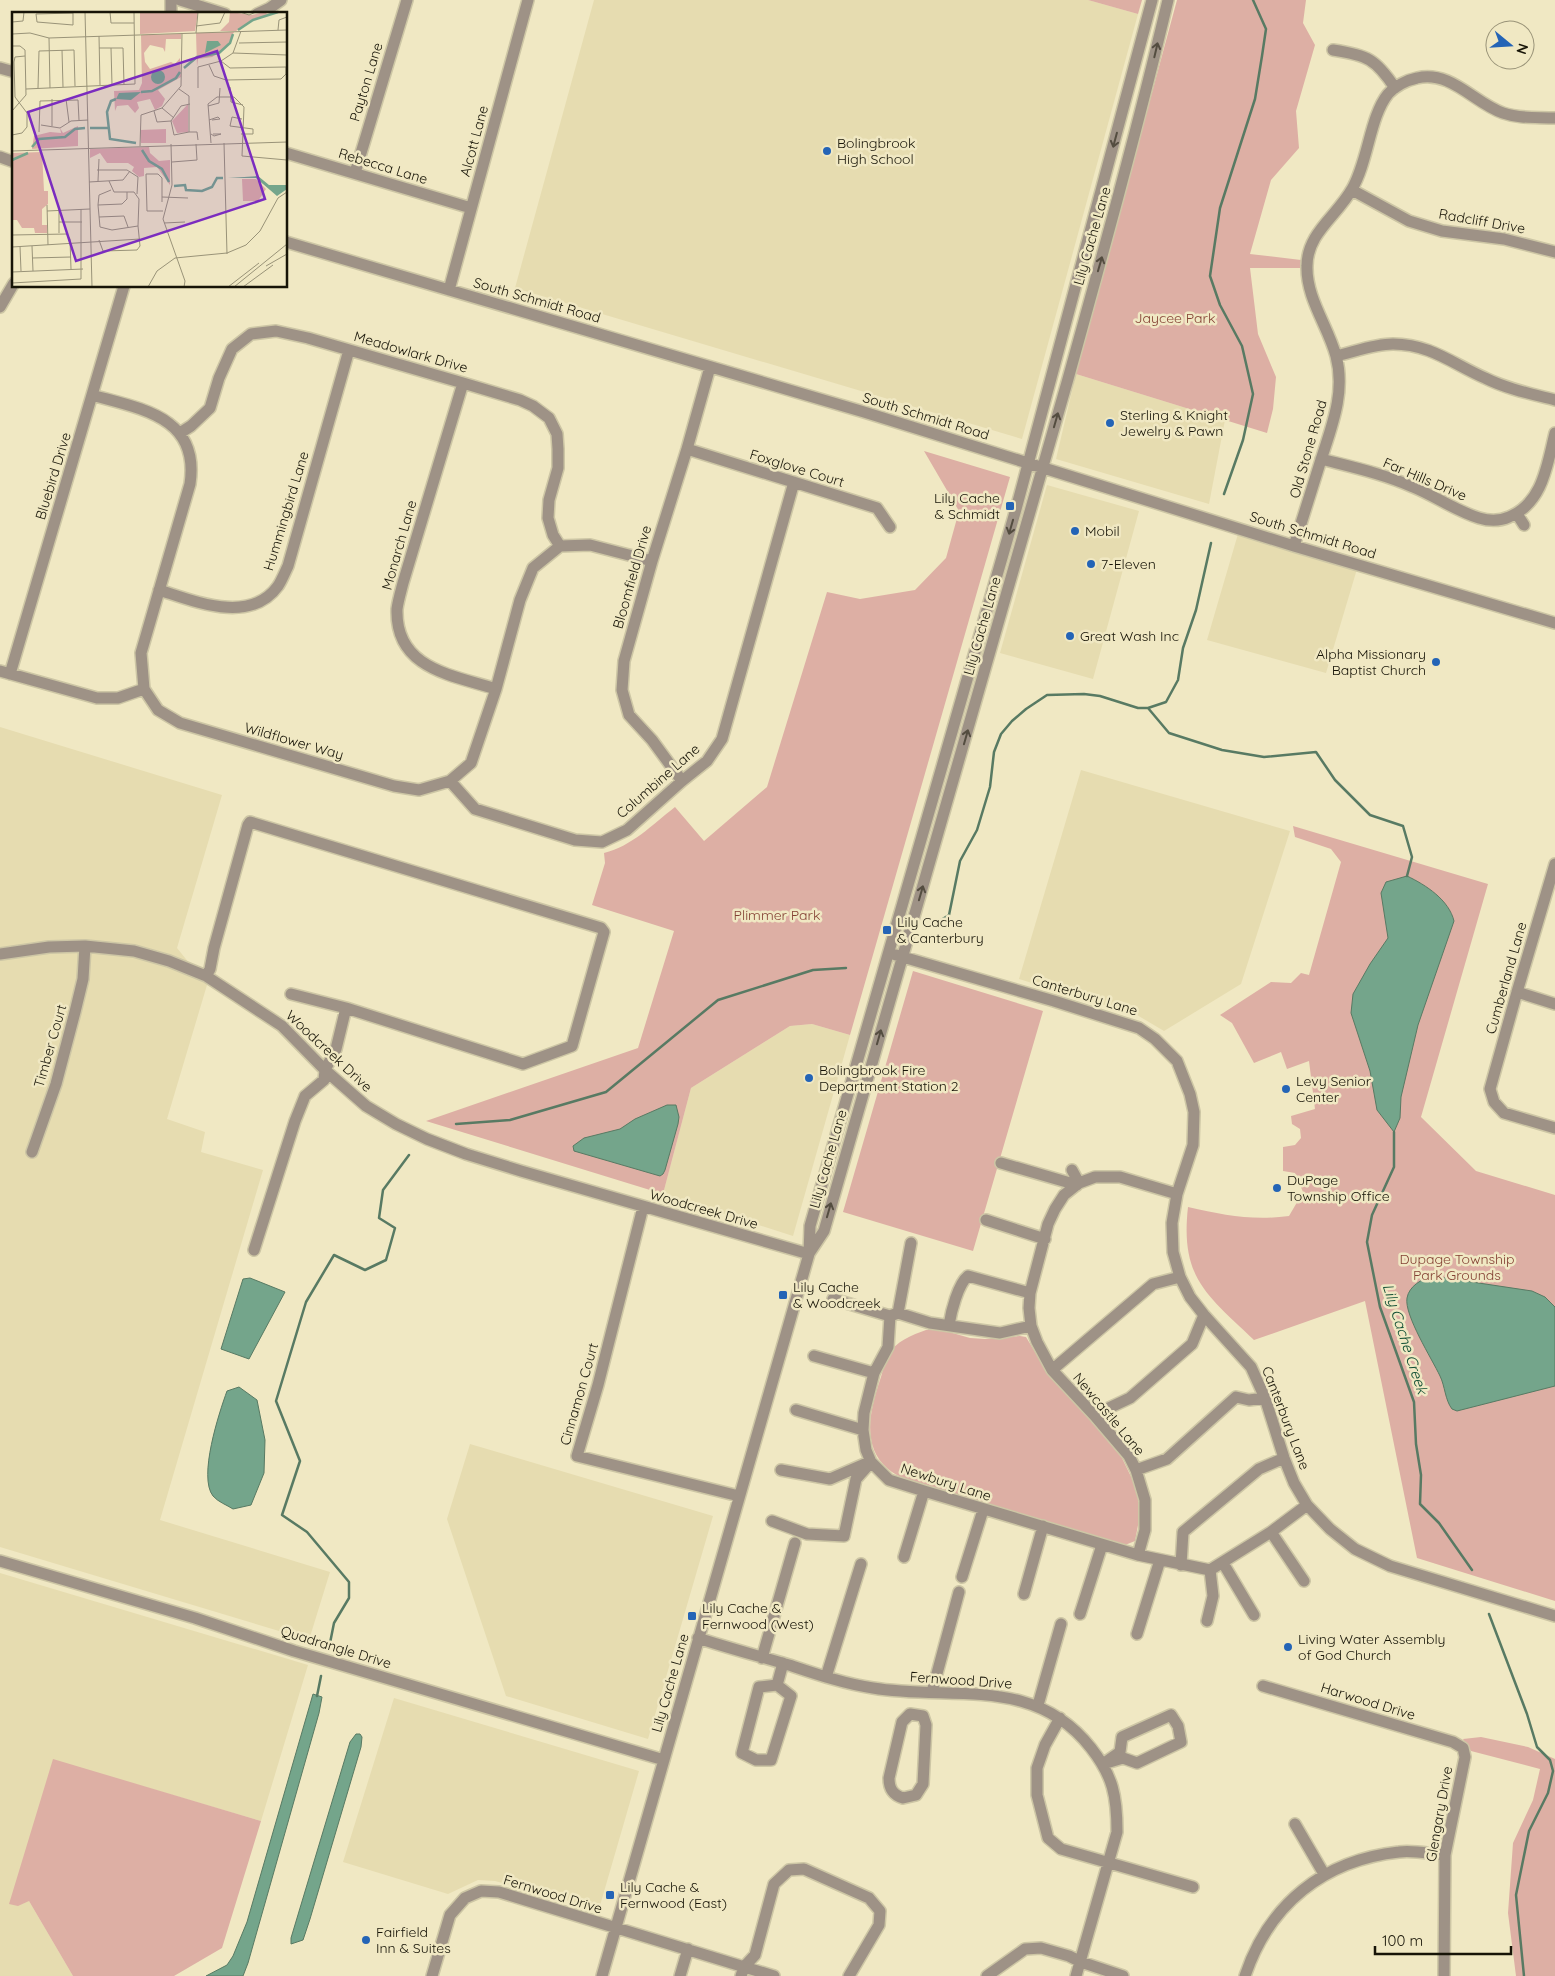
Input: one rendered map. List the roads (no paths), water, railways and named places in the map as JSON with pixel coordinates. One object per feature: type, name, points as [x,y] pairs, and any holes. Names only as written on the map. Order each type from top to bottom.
[{"type":"street","points":[[180,0],[219,12]]},
{"type":"street","points":[[261,12],[281,0]]},
{"type":"street","name":"Payton Lane","points":[[355,173],[407,0]]},
{"type":"street","name":"Alcott Lane","points":[[449,290],[528,0]]},
{"type":"street","name":"Lily Cache Lane","points":[[602,1976],[809,1254],[810,1226],[1028,463],[1152,0]]},
{"type":"street","name":"Lily Cache Lane","points":[[809,1254],[824,1231],[1043,467],[1145,98],[1168,0]]},
{"type":"street","points":[[1333,50],[1364,57],[1374,62],[1385,73],[1395,88],[1419,78],[1433,77],[1446,80],[1458,86],[1501,112],[1528,118],[1555,118]]},
{"type":"street","name":"Old Stone Road","points":[[1294,546],[1338,402],[1339,381],[1336,356],[1311,292],[1307,266],[1312,243],[1318,232],[1352,190],[1360,174],[1379,109],[1387,95],[1395,88]]},
{"type":"street","name":"Rebecca Lane","points":[[288,154],[471,208]]},
{"type":"street","name":"Radcliff Drive","points":[[1352,190],[1418,224],[1442,231],[1504,239],[1555,252]]},
{"type":"street","name":"South Schmidt Road","points":[[288,243],[710,367],[1043,467],[1294,546],[1555,623]]},
{"type":"street","points":[[0,307],[12,286]]},
{"type":"street","name":"Bluebird Drive","points":[[5,672],[92,395],[123,288]]},
{"type":"street","name":"Meadowlark Drive","points":[[180,433],[191,426],[210,408],[219,378],[232,349],[251,334],[276,331],[308,338],[463,383],[520,400],[548,418],[557,434],[558,468],[549,500],[548,518],[553,535],[560,546]]},
{"type":"street","points":[[1336,356],[1392,344],[1412,346],[1430,350],[1502,385],[1555,400]]},
{"type":"street","name":"Hummingbird Lane","points":[[159,590],[211,607],[238,608],[260,601],[277,587],[288,566],[349,350]]},
{"type":"street","name":"Bloomfield Drive","points":[[682,780],[652,740],[629,715],[622,690],[624,661],[710,367]]},
{"type":"street","name":"Monarch Lane","points":[[463,383],[403,583],[397,610],[400,637],[410,652],[426,667],[496,689]]},
{"type":"street","name":"Wildflower Way","points":[[92,395],[151,412],[171,424],[186,443],[190,456],[191,476],[141,653],[144,689],[158,710],[180,723],[394,786],[419,790],[450,781],[471,763],[496,689],[520,600],[533,568],[560,546]]},
{"type":"street","points":[[1524,525],[1517,514],[1529,505],[1543,480],[1555,433]]},
{"type":"street","name":"Foxglove Court","points":[[687,449],[877,508],[890,527]]},
{"type":"street","name":"Far Hills Drive","points":[[1321,459],[1400,482],[1477,518],[1496,520],[1505,519],[1517,514]]},
{"type":"street","name":"Columbine Lane","points":[[450,781],[475,809],[576,840],[602,842],[628,830],[682,780],[708,761],[722,739],[794,482]]},
{"type":"street","points":[[560,546],[590,545],[652,561]]},
{"type":"street","points":[[5,672],[97,698],[118,698],[144,689]]},
{"type":"street","points":[[206,976],[210,969],[214,948],[250,822],[592,925],[601,928],[604,932],[572,1046],[523,1064],[346,1008],[291,994]]},
{"type":"street","name":"Cumberland Lane","points":[[1555,864],[1553,877],[1516,992],[1490,1089],[1494,1102],[1504,1113],[1555,1128]]},
{"type":"street","name":"Woodcreek Drive","points":[[0,954],[49,947],[85,946],[134,951],[159,957],[206,976],[282,1026],[325,1070],[366,1106],[396,1124],[427,1139],[466,1154],[809,1254]]},
{"type":"street","name":"Timber Court","points":[[32,1152],[56,1084],[75,1012],[83,979],[85,946]]},
{"type":"street","name":"Canterbury Lane","points":[[888,953],[1139,1028],[1155,1039],[1177,1061],[1190,1094],[1194,1112],[1193,1145],[1178,1194],[1172,1223],[1173,1252],[1180,1277],[1190,1297],[1204,1315],[1251,1367],[1265,1398],[1294,1483],[1307,1505],[1330,1529],[1355,1549],[1390,1566],[1555,1616]]},
{"type":"street","points":[[1516,992],[1555,1004]]},
{"type":"street","points":[[254,1250],[294,1121],[305,1096],[324,1080],[325,1070],[336,1049],[346,1008]]},
{"type":"street","points":[[1001,1163],[1078,1184]]},
{"type":"street","points":[[1072,1170],[1078,1184]]},
{"type":"street","points":[[833,1299],[930,1323],[1000,1333],[1032,1326],[1029,1308],[1030,1293],[1048,1224],[1064,1195],[1078,1184],[1094,1177],[1120,1177],[1178,1194]]},
{"type":"street","name":"Cinnamon Court","points":[[643,1207],[598,1385],[577,1456],[739,1496]]},
{"type":"street","points":[[986,1220],[1045,1239]]},
{"type":"street","points":[[871,1462],[866,1450],[863,1430],[864,1413],[874,1373],[888,1347],[911,1244]]},
{"type":"street","points":[[949,1325],[956,1301],[965,1278],[968,1276],[1030,1293]]},
{"type":"street","points":[[1052,1370],[1153,1284],[1180,1277]]},
{"type":"street","points":[[1094,1415],[1130,1398],[1192,1344],[1204,1315]]},
{"type":"street","name":"Newcastle Lane","points":[[1032,1326],[1037,1342],[1052,1370],[1129,1456],[1136,1470],[1145,1500],[1145,1530],[1138,1555]]},
{"type":"street","points":[[814,1356],[874,1373]]},
{"type":"street","points":[[1136,1470],[1167,1459],[1236,1397],[1249,1400],[1265,1398]]},
{"type":"street","points":[[796,1410],[863,1430]]},
{"type":"street","points":[[1181,1565],[1183,1532],[1259,1469],[1284,1458]]},
{"type":"street","points":[[780,1470],[830,1479],[871,1462]]},
{"type":"street","points":[[772,1521],[807,1534],[844,1536],[856,1479],[871,1462]]},
{"type":"street","name":"Newbury Lane","points":[[871,1462],[890,1480],[983,1510],[1138,1555],[1210,1570]]},
{"type":"street","points":[[904,1557],[924,1491]]},
{"type":"street","points":[[1207,1621],[1213,1596],[1210,1570],[1271,1532],[1307,1505]]},
{"type":"street","points":[[962,1577],[983,1510]]},
{"type":"street","points":[[1024,1594],[1043,1526]]},
{"type":"street","points":[[1271,1532],[1304,1581]]},
{"type":"street","points":[[762,1658],[795,1543]]},
{"type":"street","points":[[1080,1614],[1102,1545]]},
{"type":"street","points":[[1137,1634],[1160,1560]]},
{"type":"street","name":"Quadrangle Drive","points":[[0,1561],[195,1618],[294,1651],[664,1760]]},
{"type":"street","points":[[1223,1563],[1254,1615]]},
{"type":"street","points":[[826,1676],[861,1564]]},
{"type":"street","points":[[932,1692],[959,1592]]},
{"type":"street","points":[[1038,1705],[1061,1624]]},
{"type":"street","name":"Fernwood Drive","points":[[698,1638],[762,1658],[873,1688],[1010,1697],[1038,1705],[1060,1718],[1080,1734],[1103,1764],[1112,1783],[1117,1808],[1117,1832],[1076,1976]]},
{"type":"street","points":[[776,1685],[783,1663]]},
{"type":"street","points":[[776,1685],[791,1696],[772,1760],[756,1760],[742,1753],[759,1687],[776,1685]]},
{"type":"street","name":"Harwood Drive","points":[[1263,1686],[1453,1742],[1463,1748]]},
{"type":"street","points":[[917,1714],[918,1692]]},
{"type":"street","points":[[910,1714],[917,1714],[923,1716],[926,1725],[923,1784],[916,1795],[903,1798],[892,1792],[888,1778],[902,1722],[910,1714]]},
{"type":"street","points":[[1171,1714],[1178,1726],[1180,1742],[1137,1763],[1123,1758],[1103,1764],[1120,1752],[1122,1737],[1171,1714]]},
{"type":"street","points":[[1060,1718],[1045,1745],[1037,1768],[1037,1794],[1048,1838],[1061,1850],[1193,1887]]},
{"type":"street","name":"Glengary Drive","points":[[1444,1976],[1445,1855],[1465,1757],[1463,1748]]},
{"type":"street","points":[[1295,1824],[1324,1874]]},
{"type":"street","points":[[1245,1976],[1264,1933],[1294,1897],[1324,1874],[1366,1857],[1401,1851],[1445,1855]]},
{"type":"street","points":[[743,1972],[755,1955],[774,1884],[789,1870],[804,1868],[869,1898],[880,1911],[879,1924],[849,1976]]},
{"type":"street","name":"Fernwood Drive","points":[[432,1976],[450,1915],[465,1898],[481,1891],[499,1892],[688,1949],[743,1972],[774,1976]]},
{"type":"street","points":[[987,1976],[1025,1949],[1041,1948],[1123,1976]]},
{"type":"street","points":[[680,1976],[688,1949]]},
{"type":"waterway","points":[[1224,494],[1243,440],[1253,394],[1242,346],[1220,305],[1210,276],[1220,208],[1255,99],[1262,56],[1266,29],[1253,0]]},
{"type":"waterway","points":[[933,925],[949,915],[960,861],[977,830],[990,787],[994,752],[1001,734],[1026,709],[1047,695],[1084,694],[1100,696],[1138,708],[1148,708],[1166,702],[1178,680],[1183,648],[1196,610],[1211,543]]},
{"type":"waterway","points":[[1148,708],[1169,733],[1222,750],[1264,757],[1316,752],[1335,780],[1370,815],[1403,826],[1412,857],[1407,876]]},
{"type":"waterway","points":[[456,1124],[510,1120],[606,1092],[718,1000],[813,970],[846,968]]},
{"type":"waterway","name":"Lily Cache Creek","points":[[1394,1132],[1394,1167],[1372,1215],[1367,1242],[1380,1307],[1414,1402],[1416,1444],[1421,1475],[1420,1504],[1439,1523],[1472,1570]]},
{"type":"waterway","points":[[329,1648],[334,1623],[349,1598],[349,1582],[307,1532],[282,1515],[300,1461],[276,1401],[306,1302],[334,1255],[365,1270],[386,1260],[395,1228],[379,1218],[383,1190],[409,1155]]},
{"type":"waterway","name":"Lily Cache Creek","points":[[1489,1614],[1527,1714],[1537,1747],[1550,1760],[1553,1771],[1548,1793],[1529,1831],[1516,1895],[1524,1976]]},
{"type":"waterway","points":[[317,1696],[321,1676]]},
{"type":"place","name":"Bolingbrook High School","points":[[827,151]]},
{"type":"place","name":"Sterling & Knight Jewelry & Pawn","points":[[1110,423]]},
{"type":"place","name":"Lily Cache & Schmidt","points":[[1010,506]]},
{"type":"place","name":"Mobil","points":[[1075,531]]},
{"type":"place","name":"7-Eleven","points":[[1091,564]]},
{"type":"place","name":"Great Wash Inc","points":[[1070,636]]},
{"type":"place","name":"Alpha Missionary Baptist Church","points":[[1436,662]]},
{"type":"place","name":"Lily Cache & Canterbury","points":[[887,930]]},
{"type":"place","name":"Bolingbrook Fire Department Station 2","points":[[809,1078]]},
{"type":"place","name":"Levy Senior Center","points":[[1286,1089]]},
{"type":"place","name":"DuPage Township Office","points":[[1277,1188]]},
{"type":"place","name":"Lily Cache & Woodcreek","points":[[783,1295]]},
{"type":"place","name":"Lily Cache & Fernwood (West)","points":[[692,1616]]},
{"type":"place","name":"Living Water Assembly of God Church","points":[[1288,1647]]},
{"type":"place","name":"Lily Cache & Fernwood (East)","points":[[610,1895]]},
{"type":"place","name":"Fairfield Inn & Suites","points":[[366,1940]]},
{"type":"park label","name":"Jaycee Park","points":[[1175,318]]},
{"type":"park label","name":"Plimmer Park","points":[[777,915]]},
{"type":"park label","name":"Dupage Township Park Grounds","points":[[1457,1268]]}]
